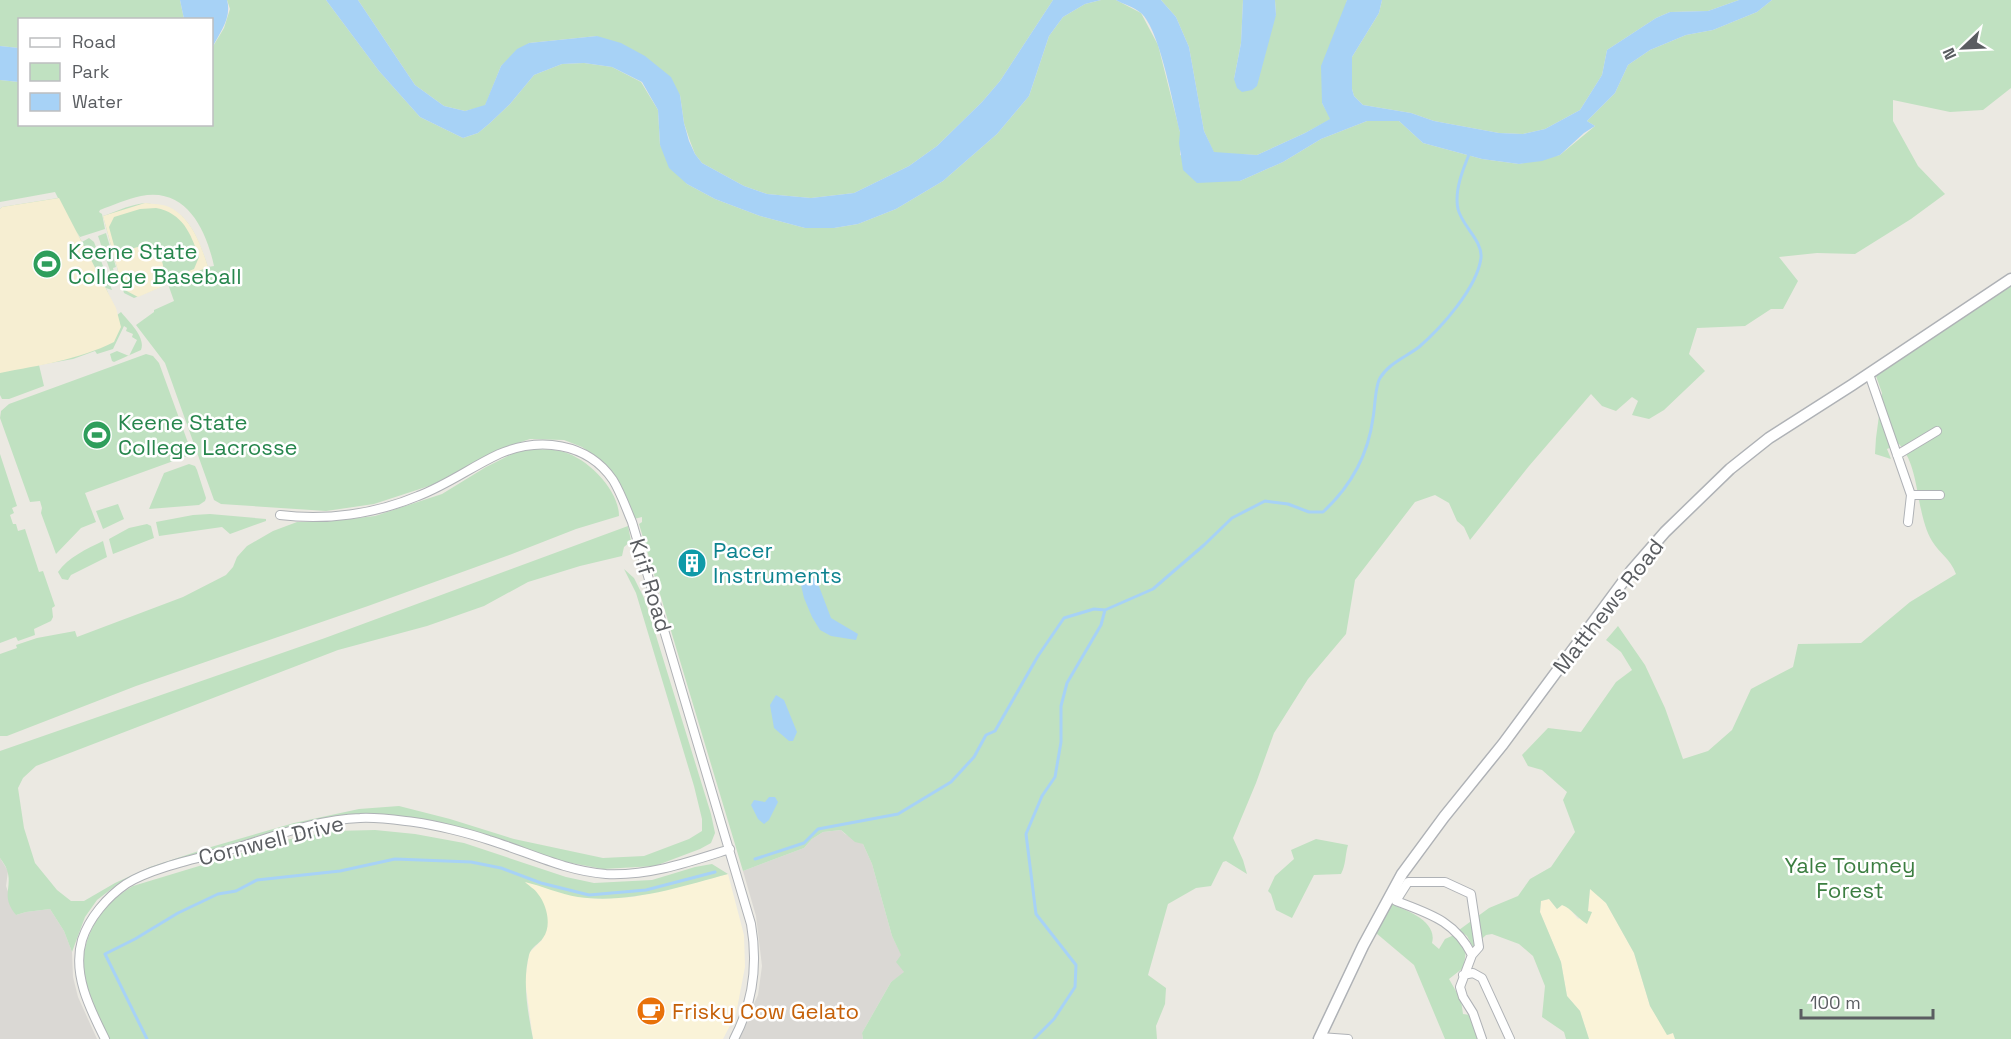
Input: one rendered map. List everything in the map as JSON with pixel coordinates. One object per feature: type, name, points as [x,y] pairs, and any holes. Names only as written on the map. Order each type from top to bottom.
[{"type":"street","name":"Matthews Road","points":[[1320,1038],[1363,946],[1402,874],[1444,817],[1503,744],[1631,571],[1665,532],[1730,470],[1769,438],[2011,279]]},
{"type":"street","points":[[1869,374],[1911,495],[1908,522]]},
{"type":"street","points":[[1897,454],[1937,432]]},
{"type":"street","name":"Krif Road","points":[[280,515],[356,514],[394,505],[439,488],[498,455],[523,446],[548,444],[583,453],[593,459],[612,479],[632,522],[751,924],[755,950],[754,977],[746,1011],[734,1039]]},
{"type":"street","points":[[1911,495],[1940,495]]},
{"type":"street","name":"Cornwell Drive","points":[[105,1039],[85,995],[79,962],[81,942],[87,927],[109,898],[127,883],[164,868],[327,822],[361,818],[418,822],[488,839],[560,865],[604,874],[636,874],[666,868],[729,849]]},
{"type":"street","points":[[1472,955],[1465,941],[1441,919],[1396,901],[1408,882],[1445,882],[1471,894],[1479,947],[1472,955],[1460,987],[1473,1013],[1482,1039]]},
{"type":"street","points":[[1463,975],[1473,973],[1482,978],[1510,1039]]},
{"type":"street","points":[[1320,1038],[1348,1039]]},
{"type":"shaded area","points":[[841,830],[863,844],[872,864],[892,936],[902,956],[904,973],[891,982],[862,1033],[863,1039],[738,1039],[758,995],[762,966],[756,916],[743,871],[804,848],[823,832]]},
{"type":"shaded area","points":[[0,858],[8,871],[6,886],[16,915],[50,909],[64,931],[72,952],[73,977],[78,997],[97,1039],[0,1039]]},
{"type":"shaded area","points":[[728,874],[744,935],[745,967],[736,1014],[723,1039],[533,1039],[525,980],[529,953],[542,940],[523,881],[575,896],[597,899],[633,897]]},
{"type":"shaded area","points":[[1590,888],[1606,903],[1634,953],[1650,1006],[1668,1035],[1673,1033],[1675,1039],[1589,1039],[1580,1011],[1567,996],[1561,962],[1540,912],[1541,901],[1549,899],[1557,909],[1562,905],[1567,906],[1578,919],[1592,912],[1588,911]]},
{"type":"green space","points":[[0,0],[180,0],[184,18],[18,18],[18,48],[0,46]]},
{"type":"green space","points":[[227,0],[326,0],[379,71],[420,117],[463,138],[478,133],[490,123],[510,104],[534,75],[562,64],[584,63],[612,67],[641,82],[658,110],[660,145],[687,184],[715,199],[760,216],[805,228],[834,228],[858,224],[896,209],[943,181],[997,134],[1029,96],[1049,36],[1063,17],[1085,4],[1101,0],[1116,0],[1141,13],[1158,45],[1180,132],[1180,155],[1240,181],[1283,162],[1321,139],[1367,121],[1399,121],[1423,143],[1482,159],[1519,164],[1560,155],[1595,126],[1587,121],[1615,93],[1628,65],[1650,50],[1686,35],[1713,30],[1757,12],[1772,0],[2011,0],[2011,88],[1983,110],[1950,112],[1893,100],[1893,121],[1918,166],[1945,194],[1911,219],[1855,254],[1817,253],[1779,257],[1798,281],[1783,309],[1771,309],[1745,326],[1697,328],[1689,354],[1705,371],[1664,410],[1649,419],[1632,415],[1638,401],[1632,397],[1616,411],[1602,406],[1591,394],[1470,540],[1464,527],[1457,521],[1449,503],[1435,495],[1415,502],[1355,580],[1346,634],[1308,679],[1274,733],[1233,838],[1247,874],[1226,861],[1223,862],[1211,886],[1196,888],[1168,904],[1148,975],[1166,988],[1165,1004],[1156,1026],[1157,1039],[863,1039],[862,1033],[891,982],[904,972],[896,962],[901,955],[892,936],[872,864],[863,844],[855,842],[841,830],[823,832],[804,848],[743,871],[639,524],[642,522],[642,517],[634,519],[626,496],[616,479],[603,462],[582,447],[564,440],[530,439],[503,448],[432,485],[374,504],[326,511],[221,504],[214,500],[165,363],[136,325],[154,310],[174,301],[168,284],[134,298],[124,293],[103,216],[141,203],[169,208],[178,213],[191,228],[208,267],[214,266],[206,238],[191,214],[182,204],[157,195],[136,197],[100,210],[105,229],[80,237],[76,231],[82,242],[89,238],[94,242],[112,290],[106,288],[117,315],[121,312],[139,335],[141,350],[129,355],[137,340],[132,337],[133,334],[126,331],[127,328],[124,326],[113,349],[97,354],[95,351],[73,359],[39,365],[44,386],[9,399],[2,399],[0,395],[0,209],[58,198],[55,192],[0,202],[0,80],[18,82],[18,126],[213,126],[213,46],[224,28],[230,9]]},
{"type":"green space","points":[[358,0],[1053,0],[1000,81],[937,146],[909,166],[854,193],[811,198],[767,194],[744,186],[702,163],[695,154],[684,123],[680,95],[597,36],[529,43],[501,66],[485,106],[465,111],[444,106],[415,85]]},
{"type":"green space","points":[[1161,0],[1243,0],[1241,43],[1234,79],[1276,15],[1275,0],[1347,0],[1322,103],[1331,119],[1257,155],[1214,153],[1204,131],[1189,47],[1176,17]]},
{"type":"green space","points":[[1382,0],[1739,0],[1708,11],[1670,12],[1656,18],[1607,50],[1602,75],[1580,110],[1545,129],[1523,134],[1499,133],[1434,121],[1411,113],[1363,105],[1354,96],[1352,89],[1352,57],[1379,13]]},
{"type":"green space","points":[[106,233],[116,267],[113,268],[117,285],[115,285],[98,236]]},
{"type":"green space","name":"Yale Toumey Forest","points":[[2011,278],[2011,1039],[1675,1039],[1673,1033],[1667,1035],[1650,1006],[1634,953],[1606,903],[1590,889],[1588,911],[1592,912],[1587,924],[1565,906],[1562,905],[1557,909],[1549,899],[1541,901],[1540,912],[1561,962],[1567,996],[1580,1011],[1589,1039],[1566,1039],[1564,1032],[1542,1017],[1545,986],[1533,956],[1519,944],[1492,934],[1486,935],[1473,947],[1467,936],[1459,930],[1489,908],[1518,896],[1530,879],[1551,867],[1575,832],[1563,800],[1567,792],[1542,770],[1528,766],[1522,755],[1548,728],[1581,732],[1616,682],[1632,670],[1621,652],[1606,640],[1618,626],[1645,665],[1665,708],[1683,759],[1708,751],[1732,730],[1751,689],[1793,667],[1798,644],[1861,643],[1910,602],[1956,574],[1951,564],[1932,541],[1927,529],[1915,478],[1906,454],[1899,444],[1887,449],[1891,459],[1875,454],[1882,393],[1876,376]]},
{"type":"green space","points":[[117,351],[128,356],[114,362],[110,354]]},
{"type":"green space","name":"Keene State College Lacrosse","points":[[146,354],[153,356],[159,363],[191,451],[190,455],[85,493],[96,522],[81,528],[56,554],[41,513],[40,501],[30,502],[0,418],[1,411],[9,404]]},
{"type":"green space","points":[[536,449],[564,452],[592,468],[614,496],[619,516],[576,529],[368,606],[136,686],[7,736],[0,736],[0,654],[17,648],[16,645],[37,638],[75,631],[77,637],[183,597],[226,575],[247,546],[273,531],[297,522],[323,522],[375,516],[442,494],[516,452]]},
{"type":"green space","points":[[0,454],[17,506],[12,508],[14,513],[10,515],[13,524],[16,524],[18,531],[25,529],[39,572],[43,571],[55,606],[52,608],[51,621],[34,629],[35,635],[18,641],[16,637],[0,643]]},
{"type":"green space","points":[[189,464],[195,466],[197,470],[205,501],[199,505],[149,509],[164,473]]},
{"type":"green space","points":[[118,504],[124,519],[103,529],[96,511]]},
{"type":"green space","points":[[210,514],[266,519],[266,521],[230,534],[222,527],[159,536],[156,522]]},
{"type":"green space","points":[[147,524],[151,526],[154,538],[113,554],[109,539],[129,528]]},
{"type":"green space","points":[[628,526],[631,541],[624,547],[622,556],[528,582],[484,606],[427,626],[338,650],[36,766],[23,778],[18,788],[24,828],[35,863],[57,890],[71,901],[84,901],[115,883],[150,867],[211,847],[294,823],[359,809],[399,806],[514,839],[603,858],[644,856],[689,839],[702,831],[702,819],[636,593],[624,569],[634,578],[645,600],[711,814],[715,833],[711,843],[655,866],[603,869],[561,861],[422,822],[315,822],[275,831],[149,869],[119,883],[97,900],[85,917],[72,952],[64,931],[50,909],[16,915],[11,908],[8,897],[8,876],[6,867],[0,858],[0,751],[325,638]]},
{"type":"green space","points":[[103,541],[107,557],[71,575],[68,580],[62,579],[58,572],[67,562]]},
{"type":"green space","points":[[375,830],[415,834],[464,843],[566,877],[594,883],[652,880],[712,864],[728,874],[654,893],[597,899],[565,894],[525,882],[541,899],[548,922],[546,933],[530,952],[527,965],[527,997],[533,1039],[108,1039],[88,994],[83,965],[88,937],[94,925],[102,913],[121,894],[133,886],[285,840],[334,831]]},
{"type":"green space","points":[[1316,839],[1348,845],[1344,867],[1341,874],[1314,875],[1292,918],[1276,910],[1268,891],[1275,876],[1294,859],[1291,850]]},
{"type":"green space","points":[[1391,904],[1412,913],[1426,923],[1433,935],[1432,943],[1439,949],[1445,939],[1454,935],[1461,943],[1465,950],[1463,968],[1449,979],[1461,1000],[1463,1014],[1470,1015],[1478,1039],[1445,1039],[1414,965],[1376,933]]},
{"type":"sand","name":"Keene State College Baseball","points":[[59,198],[116,308],[121,327],[114,342],[87,353],[0,373],[0,209]]},
{"type":"sand","points":[[145,203],[169,207],[190,225],[199,241],[208,267],[138,297],[123,289],[103,216]],"holes":[[[156,208],[165,211],[185,226],[199,257],[194,269],[163,282],[162,261],[151,248],[136,248],[118,260],[109,227],[114,217],[140,209]]]},
{"type":"water","points":[[180,0],[227,0],[227,19],[213,46],[213,18],[184,18]]},
{"type":"water","points":[[326,0],[358,0],[415,85],[444,106],[465,111],[485,105],[501,66],[517,49],[529,43],[597,36],[621,43],[645,56],[671,77],[680,95],[689,141],[702,163],[744,186],[767,194],[811,198],[854,193],[909,166],[937,146],[982,102],[1000,81],[1053,0],[1101,0],[1085,4],[1063,17],[1049,36],[1029,96],[997,134],[943,181],[896,209],[858,224],[834,228],[805,228],[760,216],[715,199],[687,184],[669,168],[660,145],[658,110],[642,82],[612,67],[584,63],[562,64],[534,75],[510,104],[490,123],[478,133],[463,138],[420,117],[379,71]]},
{"type":"water","points":[[1116,0],[1161,0],[1176,17],[1189,47],[1204,131],[1214,152],[1257,155],[1330,119],[1322,103],[1321,66],[1347,0],[1382,0],[1379,13],[1352,57],[1352,89],[1354,96],[1363,105],[1411,113],[1434,121],[1499,133],[1523,134],[1545,129],[1580,110],[1602,75],[1607,50],[1656,18],[1670,12],[1708,11],[1739,0],[1772,0],[1757,12],[1713,30],[1686,35],[1650,50],[1628,65],[1615,93],[1587,121],[1595,126],[1560,155],[1542,161],[1519,164],[1482,159],[1423,143],[1399,121],[1367,121],[1321,139],[1283,162],[1240,181],[1197,183],[1183,170],[1179,143],[1180,132],[1165,69],[1154,35],[1141,13]]},
{"type":"water","points":[[1243,0],[1275,0],[1276,15],[1257,86],[1252,90],[1242,92],[1237,88],[1234,79],[1241,43]]},
{"type":"water","points":[[0,46],[18,48],[18,82],[0,80]]},
{"type":"water","points":[[810,574],[817,581],[831,618],[858,634],[856,640],[831,636],[820,630],[812,617],[801,585],[803,576]]},
{"type":"water","points":[[776,695],[784,700],[797,732],[793,741],[789,741],[774,728],[770,705]]},
{"type":"water","points":[[769,797],[775,797],[778,802],[769,820],[764,824],[758,819],[751,805],[754,800],[765,802]]},
{"type":"waterway","points":[[1034,1039],[1054,1019],[1075,987],[1076,965],[1036,914],[1026,834],[1042,796],[1055,777],[1061,742],[1061,706],[1067,683],[1101,625],[1105,610],[1153,589],[1232,518],[1265,501],[1288,504],[1309,512],[1323,512],[1342,492],[1356,470],[1367,445],[1380,378],[1388,368],[1419,347],[1457,307],[1478,270],[1481,252],[1460,215],[1457,202],[1460,180],[1470,152]]},
{"type":"waterway","points":[[755,859],[804,843],[818,829],[898,814],[951,782],[974,757],[986,735],[995,731],[1038,656],[1064,618],[1094,609],[1105,610]]},
{"type":"waterway","points":[[147,1039],[105,954],[178,913],[218,894],[236,891],[257,880],[340,871],[395,859],[471,862],[501,868],[541,883],[589,895],[646,890],[715,872]]},
{"type":"place","name":"Keene State College Baseball","points":[[47,264]]},
{"type":"place","name":"Keene State College Lacrosse","points":[[97,435]]},
{"type":"place","name":"Pacer Instruments","points":[[692,563]]},
{"type":"place","name":"Frisky Cow Gelato","points":[[651,1011]]}]
